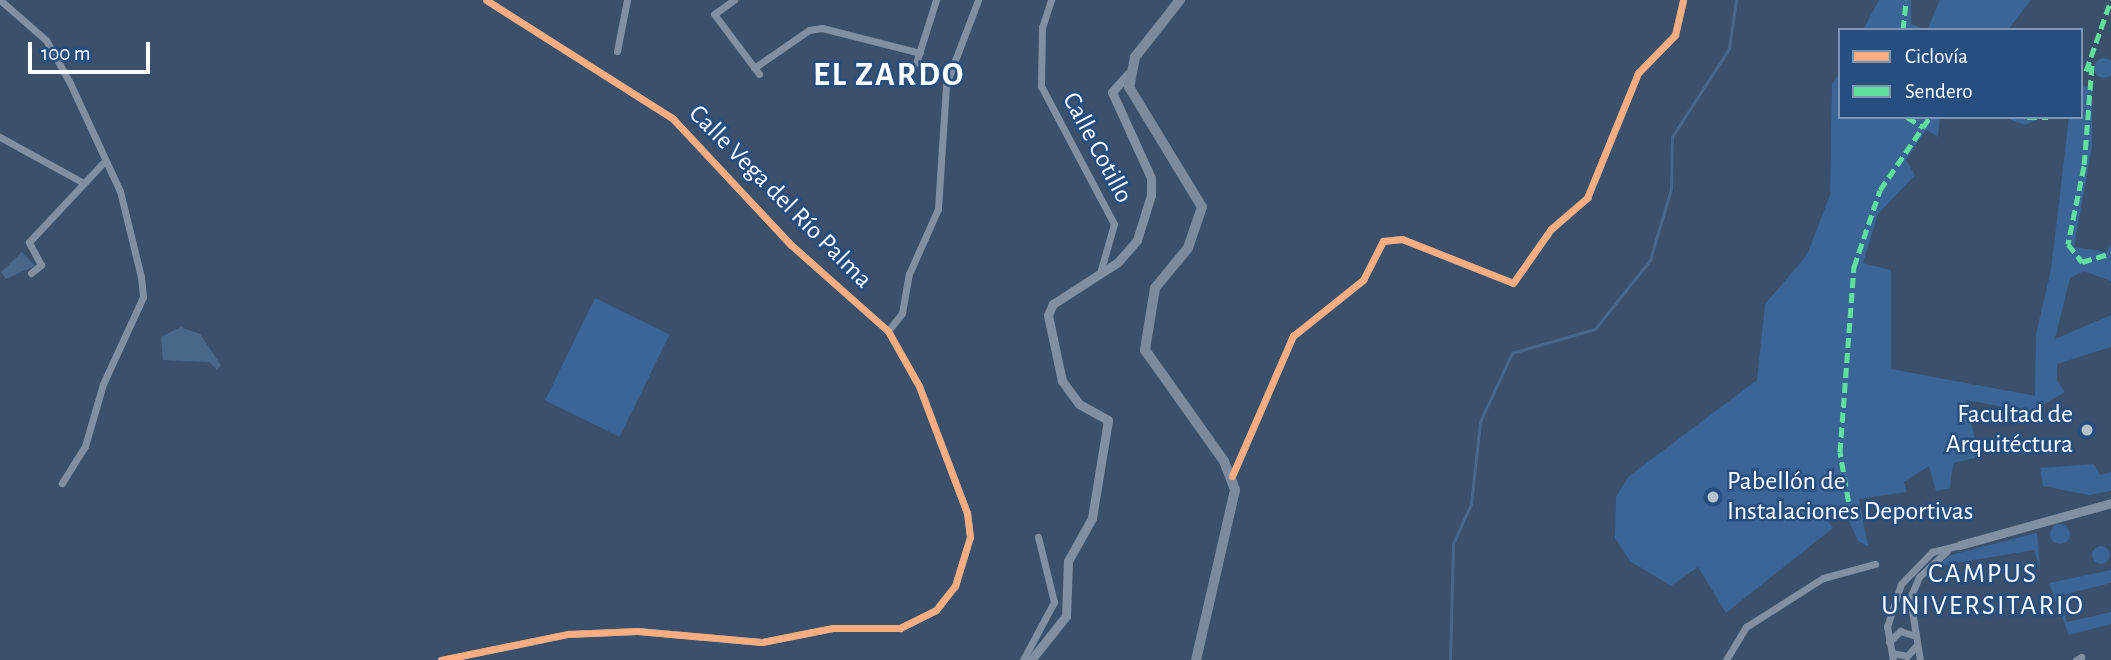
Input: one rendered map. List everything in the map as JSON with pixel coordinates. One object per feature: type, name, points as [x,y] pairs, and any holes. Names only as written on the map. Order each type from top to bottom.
[{"type":"main road","points":[[1180,0],[1148,37],[1129,73],[1135,104],[1194,187],[1202,207],[1188,248],[1155,288],[1145,350],[1232,476],[1233,510],[1196,660]]},
{"type":"street","points":[[0,0],[46,40],[103,163],[120,191],[143,297],[103,384],[85,446],[62,483]]},
{"type":"street","name":"Calle Vega del Río Palma","points":[[441,660],[568,634],[637,631],[762,642],[834,628],[900,628],[936,610],[965,564],[967,513],[919,386],[888,331],[790,245],[672,118],[486,0]]},
{"type":"street","points":[[617,51],[627,0]]},
{"type":"street","points":[[734,0],[714,14],[757,71],[809,30],[822,28],[920,53]]},
{"type":"street","points":[[916,63],[936,0]]},
{"type":"street","points":[[888,331],[902,313],[909,274],[938,209],[946,84],[978,0]]},
{"type":"street","name":"Calle Cotillo","points":[[1051,0],[1042,27],[1041,86],[1114,224],[1100,273]]},
{"type":"street","points":[[1232,476],[1293,336],[1363,280],[1383,241],[1402,239],[1513,283],[1551,229],[1587,198],[1638,73],[1675,35],[1683,0]]},
{"type":"street","points":[[1031,660],[1066,616],[1068,561],[1091,518],[1108,420],[1079,404],[1062,381],[1048,314],[1053,304],[1100,273],[1137,240],[1151,195],[1147,169],[1112,92],[1129,73]]},
{"type":"street","points":[[0,136],[82,182]]},
{"type":"street","points":[[31,273],[40,265],[29,242],[82,182],[103,163]]},
{"type":"street","points":[[1915,647],[1907,656],[1892,656],[1889,614],[1901,584],[1933,552],[2111,503]]},
{"type":"street","points":[[1023,660],[1055,602],[1038,537]]},
{"type":"street","points":[[1920,660],[1912,635],[1910,598],[1919,577],[1960,545]]},
{"type":"street","points":[[1726,660],[1746,627],[1824,578],[1875,564]]},
{"type":"street","points":[[1889,642],[1896,633],[1912,635]]},
{"type":"shaded area","points":[[1879,0],[1911,0],[1911,24],[1922,28],[1864,28]]},
{"type":"shaded area","points":[[1940,0],[2031,0],[2010,28],[1928,28]]},
{"type":"shaded area","points":[[2104,58],[2111,61],[2111,75],[2104,78],[2097,75],[2094,68],[2097,61]]},
{"type":"shaded area","points":[[1838,76],[1838,119],[1940,119],[1938,137],[1926,130],[1906,160],[1915,175],[1878,214],[1863,263],[1891,270],[1891,369],[2035,396],[2036,334],[2051,270],[2069,119],[2083,119],[2083,85],[2092,87],[2092,146],[2074,247],[2107,252],[2111,243],[2111,281],[2084,271],[2070,278],[2055,339],[2111,315],[2111,347],[2057,364],[2057,381],[2065,392],[2031,412],[1966,400],[1979,457],[1953,463],[1950,488],[1936,491],[1929,466],[1904,482],[1907,492],[1859,499],[1868,546],[1858,541],[1844,510],[1828,521],[1833,528],[1726,613],[1698,567],[1671,586],[1630,561],[1615,538],[1616,497],[1628,477],[1757,380],[1765,304],[1807,255],[1830,195],[1832,84]]},
{"type":"shaded area","points":[[2009,119],[2038,119],[2025,125]]},
{"type":"shaded area","points":[[22,252],[35,266],[6,279],[1,272]]},
{"type":"shaded area","points":[[595,298],[670,334],[620,437],[545,400]]},
{"type":"shaded area","points":[[181,327],[200,334],[221,365],[217,370],[209,362],[163,360],[161,337]]},
{"type":"shaded area","points":[[2094,464],[2100,475],[2111,472],[2111,491],[2089,495],[2043,486],[2040,468]]},
{"type":"shaded area","points":[[2056,524],[2064,524],[2070,534],[2064,544],[2056,544],[2050,538],[2050,530]]},
{"type":"shaded area","points":[[2037,533],[2040,569],[2034,550],[1937,566],[1951,555]]},
{"type":"shaded area","points":[[2101,546],[2107,549],[2110,555],[2107,561],[2101,564],[2095,561],[2092,555],[2095,549]]},
{"type":"shaded area","points":[[2111,570],[2111,583],[2059,596],[2067,622],[2111,612],[2111,624],[2069,635],[2049,583]]},
{"type":"waterway","points":[[1450,660],[1453,544],[1471,504],[1480,422],[1512,353],[1595,329],[1650,260],[1671,189],[1672,137],[1729,49],[1736,0]]},
{"type":"marked path","points":[[1903,28],[1906,0]]},
{"type":"marked path","points":[[2086,71],[2111,0]]},
{"type":"marked path","points":[[2092,65],[2084,166],[2068,244],[2082,262],[2111,253]]},
{"type":"marked path","points":[[1910,119],[1923,127],[1929,119]]},
{"type":"marked path","points":[[1851,516],[1840,452],[1854,267],[1880,190],[1923,127]]},
{"type":"cycle path","points":[[441,660],[568,634],[637,631],[762,642],[833,628],[900,628],[936,610],[955,586],[970,537],[967,513],[919,386],[888,331],[791,245],[672,118],[486,0]]},
{"type":"cycle path","points":[[1232,476],[1293,336],[1363,280],[1383,241],[1402,239],[1513,283],[1551,229],[1587,198],[1638,73],[1675,35],[1683,0]]},
{"type":"place","name":"Facultad de Arquitéctura","points":[[2087,430]]},
{"type":"place","name":"Pabellón de Instalaciones Deportivas","points":[[1713,497]]},
{"type":"district","name":"EL ZARDO","points":[[889,76]]},
{"type":"district","name":"CAMPUS UNIVERSITARIO","points":[[1983,590]]}]
